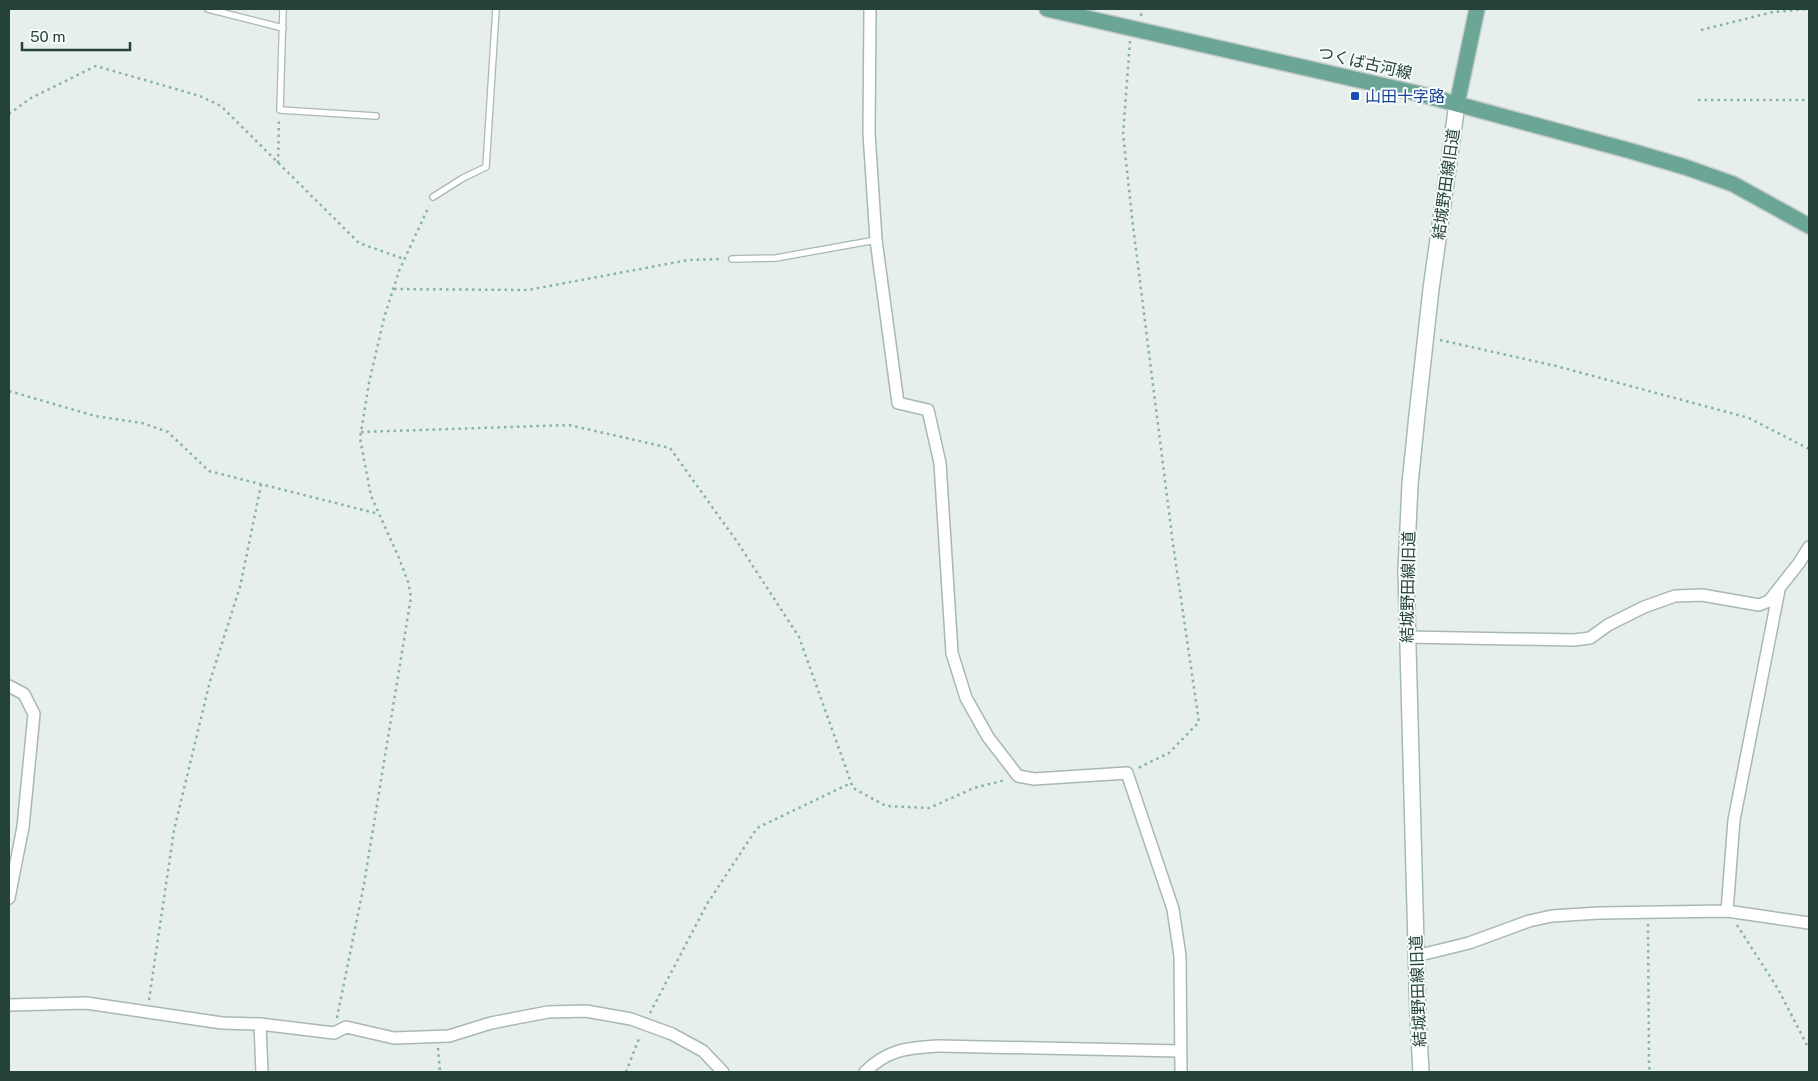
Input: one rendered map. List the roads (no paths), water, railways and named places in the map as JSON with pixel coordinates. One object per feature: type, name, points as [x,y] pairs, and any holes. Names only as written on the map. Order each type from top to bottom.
[{"type":"main road","name":"つくば古河線","points":[[1047,9],[1457,104],[1685,167],[1733,184],[1809,226]]},
{"type":"main road","points":[[1457,104],[1477,9]]},
{"type":"street","points":[[870,9],[869,133],[876,240],[898,403],[928,410],[940,464],[952,653],[966,698],[988,736],[1018,776],[1034,779],[1127,773],[1173,909],[1180,956],[1181,1072]]},
{"type":"street","name":"結城野田線旧道","points":[[1421,1072],[1416,956],[1406,572],[1410,484],[1426,337],[1457,104]]},
{"type":"street","points":[[1407,637],[1574,640],[1590,638],[1608,625],[1644,607],[1675,596],[1702,595],[1759,604],[1769,601],[1809,547]]},
{"type":"street","points":[[1727,911],[1734,820],[1779,588]]},
{"type":"street","points":[[9,686],[24,694],[34,714],[23,826],[9,898]]},
{"type":"street","points":[[1416,956],[1469,943],[1529,921],[1552,916],[1727,911],[1809,923]]},
{"type":"street","points":[[9,1005],[86,1003],[222,1023],[260,1024],[334,1033],[346,1027],[394,1038],[450,1036],[491,1023],[548,1012],[586,1011],[632,1019],[672,1034],[703,1051],[724,1072]]},
{"type":"street","points":[[260,1024],[262,1072]]},
{"type":"street","points":[[865,1072],[877,1060],[904,1048],[939,1046],[1180,1051]]},
{"type":"lane","points":[[208,9],[282,28]]},
{"type":"lane","points":[[283,9],[280,110],[376,116]]},
{"type":"lane","points":[[433,197],[462,178],[486,167],[496,9]]},
{"type":"lane","points":[[732,259],[776,258],[876,240]]},
{"type":"place","name":"山田十字路","points":[[1355,96]]}]
